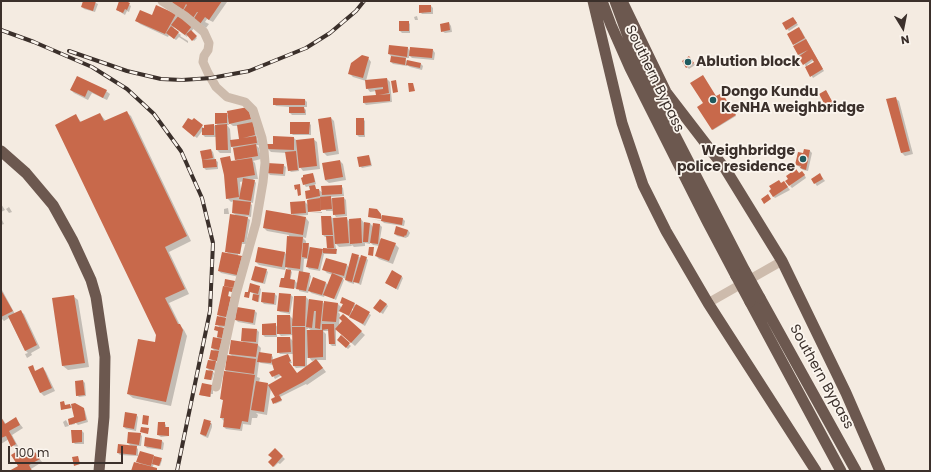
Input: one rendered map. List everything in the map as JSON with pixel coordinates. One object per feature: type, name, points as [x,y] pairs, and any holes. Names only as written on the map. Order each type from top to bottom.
[{"type":"highway","points":[[593,1],[622,123],[643,185],[666,231],[708,303],[816,471]]},
{"type":"highway","name":"Southern Bypass","points":[[602,1],[630,68],[707,221],[740,273]]},
{"type":"highway","name":"Southern Bypass","points":[[615,1],[632,47],[648,83],[740,273]]},
{"type":"highway","points":[[622,1],[666,92],[726,170],[782,262],[846,393],[880,471]]},
{"type":"highway","points":[[1,151],[26,173],[53,205],[76,247],[91,280],[97,303],[105,357],[104,417],[99,471]]},
{"type":"highway","points":[[740,273],[755,300]]},
{"type":"highway","name":"Southern Bypass","points":[[755,300],[841,471]]},
{"type":"highway","name":"Southern Bypass","points":[[755,300],[856,471]]},
{"type":"street","points":[[162,1],[185,16],[204,32],[209,43],[208,50],[202,62],[216,87],[227,98],[245,102],[253,110],[262,138],[264,150],[265,163],[263,182],[256,223],[236,294],[216,387]]},
{"type":"street","points":[[708,303],[782,262]]},
{"type":"building","points":[[83,1],[96,1],[93,11],[81,7]]},
{"type":"building","points":[[119,1],[126,1],[130,3],[127,10],[125,9],[123,13],[116,10]]},
{"type":"building","points":[[173,1],[222,1],[209,20],[205,17],[200,24],[193,20],[198,12],[193,18],[183,11],[187,5],[186,4],[183,10],[172,3]]},
{"type":"building","points":[[156,5],[176,14],[165,34],[135,21],[140,10],[152,15]]},
{"type":"building","points":[[419,5],[431,5],[431,12],[419,13]]},
{"type":"building","points":[[179,15],[192,26],[185,35],[171,25]]},
{"type":"building","points":[[793,17],[797,23],[786,30],[782,23]]},
{"type":"building","points":[[399,21],[409,21],[409,31],[399,31]]},
{"type":"building","points":[[449,22],[450,30],[441,32],[440,24]]},
{"type":"building","points":[[171,26],[179,32],[174,39],[166,33]]},
{"type":"building","points":[[799,27],[805,38],[793,45],[787,34]]},
{"type":"building","points":[[191,30],[197,36],[192,41],[186,34]]},
{"type":"building","points":[[806,39],[823,69],[810,77],[805,67],[814,62],[812,59],[803,65],[798,57],[808,50],[798,55],[793,46]]},
{"type":"building","points":[[389,45],[408,47],[407,57],[388,54]]},
{"type":"building","points":[[410,47],[433,49],[432,58],[409,56]]},
{"type":"building","points":[[362,55],[369,57],[363,78],[348,74],[351,63]]},
{"type":"building","points":[[391,56],[406,58],[405,65],[390,62]]},
{"type":"building","name":"Ablution block","points":[[689,56],[694,63],[686,68],[682,61]]},
{"type":"building","points":[[407,60],[421,63],[420,68],[406,65]]},
{"type":"building","name":"Dongo Kundu KeNHA weighbridge","points":[[703,75],[716,96],[722,93],[736,115],[712,130],[697,107],[703,103],[690,83]]},
{"type":"building","points":[[77,76],[107,90],[103,98],[88,90],[85,97],[70,90]]},
{"type":"building","points":[[387,78],[389,93],[379,95],[390,94],[390,101],[363,103],[363,96],[376,95],[375,90],[383,89],[383,87],[366,89],[365,80]]},
{"type":"building","points":[[396,80],[398,92],[393,93],[391,81]]},
{"type":"building","points":[[408,83],[413,83],[415,91],[409,92]]},
{"type":"building","points":[[826,90],[833,103],[826,107],[819,94]]},
{"type":"building","points":[[896,97],[910,151],[901,153],[886,99]]},
{"type":"building","points":[[273,98],[305,99],[305,105],[273,105]]},
{"type":"building","points":[[248,107],[251,119],[229,124],[227,111]]},
{"type":"building","points":[[289,107],[304,107],[305,113],[289,113]]},
{"type":"building","points":[[127,111],[187,236],[165,247],[185,289],[165,298],[178,324],[180,324],[183,330],[166,402],[127,394],[138,339],[155,342],[156,335],[55,125],[76,114],[80,122],[100,113],[104,121]]},
{"type":"building","points":[[215,113],[227,113],[227,123],[215,124]]},
{"type":"building","points":[[331,117],[336,151],[323,153],[318,119]]},
{"type":"building","points":[[188,118],[192,120],[194,118],[203,125],[194,137],[182,127]]},
{"type":"building","points":[[356,118],[364,118],[364,135],[356,135]]},
{"type":"building","points":[[253,122],[255,135],[243,138],[256,136],[257,143],[231,147],[230,140],[239,139],[237,125]]},
{"type":"building","points":[[290,122],[310,122],[309,134],[290,134]]},
{"type":"building","points":[[214,124],[214,135],[202,135],[202,128],[204,128],[204,125]]},
{"type":"building","points":[[227,124],[228,150],[216,150],[215,125]]},
{"type":"building","points":[[273,136],[294,137],[294,150],[267,149],[267,144],[273,144]]},
{"type":"building","points":[[314,138],[317,166],[299,168],[296,140]]},
{"type":"building","points":[[256,144],[258,156],[235,160],[233,148]]},
{"type":"building","points":[[211,149],[213,158],[202,160],[200,151]]},
{"type":"building","name":"Weighbridge police residence","points":[[804,149],[810,150],[806,170],[800,168],[801,166],[795,165],[798,152],[803,153]]},
{"type":"building","points":[[296,151],[298,170],[288,171],[285,152]]},
{"type":"building","points":[[369,155],[371,165],[359,167],[357,157]]},
{"type":"building","points":[[230,156],[231,161],[252,158],[255,175],[237,178],[239,197],[226,199],[224,175],[220,158]]},
{"type":"building","points":[[216,159],[217,167],[203,168],[202,160]]},
{"type":"building","points":[[340,160],[343,177],[325,180],[322,163]]},
{"type":"building","points":[[267,163],[284,164],[283,174],[267,173]]},
{"type":"building","name":"Weighbridge police residence","points":[[796,169],[799,173],[802,171],[805,175],[789,186],[785,181],[788,179],[786,176]]},
{"type":"building","points":[[313,173],[315,182],[303,185],[301,178],[303,175]]},
{"type":"building","points":[[820,173],[823,179],[814,184],[811,179]]},
{"type":"building","points":[[243,178],[255,180],[251,201],[239,199]]},
{"type":"building","name":"Weighbridge police residence","points":[[779,180],[781,183],[784,181],[788,187],[773,197],[769,191],[771,189],[769,186]]},
{"type":"building","points":[[300,184],[301,195],[298,196],[297,189],[295,190],[294,185]]},
{"type":"building","points":[[315,185],[316,189],[319,189],[320,196],[306,199],[305,191],[310,190],[309,186]]},
{"type":"building","points":[[342,185],[342,194],[322,195],[321,186]]},
{"type":"building","points":[[768,194],[771,199],[764,204],[761,199]]},
{"type":"building","points":[[331,196],[332,209],[321,210],[320,197]]},
{"type":"building","points":[[344,197],[345,214],[333,215],[332,198]]},
{"type":"building","points":[[320,198],[321,211],[308,212],[307,200]]},
{"type":"building","points":[[233,200],[251,202],[249,215],[232,213]]},
{"type":"building","points":[[305,201],[306,213],[291,214],[290,202]]},
{"type":"building","points":[[369,208],[377,209],[381,214],[381,219],[368,217]]},
{"type":"building","points":[[266,210],[306,217],[303,235],[263,228]]},
{"type":"building","points":[[230,214],[248,217],[244,242],[242,242],[240,254],[225,252]]},
{"type":"building","points":[[382,215],[403,218],[402,225],[381,221]]},
{"type":"building","points":[[321,216],[331,216],[333,235],[322,235]]},
{"type":"building","points":[[347,217],[349,243],[335,244],[333,218]]},
{"type":"building","points":[[361,218],[362,243],[350,244],[349,219]]},
{"type":"building","points":[[364,222],[370,223],[368,242],[363,242]]},
{"type":"building","points":[[373,223],[380,224],[378,244],[370,243]]},
{"type":"building","points":[[396,226],[408,230],[406,236],[405,235],[404,237],[394,234]]},
{"type":"building","points":[[287,236],[303,237],[300,269],[285,267]]},
{"type":"building","points":[[326,236],[333,236],[334,248],[327,248]]},
{"type":"building","points":[[381,238],[396,243],[389,261],[375,256]]},
{"type":"building","points":[[303,243],[309,243],[307,258],[302,257]]},
{"type":"building","points":[[258,247],[285,252],[282,267],[255,262]]},
{"type":"building","points":[[310,247],[323,249],[318,269],[306,267]]},
{"type":"building","points":[[369,247],[374,247],[373,256],[368,255]]},
{"type":"building","points":[[323,248],[337,249],[336,254],[323,253]]},
{"type":"building","points":[[222,252],[242,256],[237,275],[218,271]]},
{"type":"building","points":[[352,253],[359,255],[352,282],[345,280]]},
{"type":"building","points":[[361,255],[367,257],[359,283],[353,282]]},
{"type":"building","points":[[326,258],[347,264],[344,276],[322,270]]},
{"type":"building","points":[[255,266],[267,269],[263,283],[251,280]]},
{"type":"building","points":[[286,269],[291,270],[290,279],[295,280],[294,289],[279,287],[281,278],[284,278]]},
{"type":"building","points":[[392,270],[402,276],[396,289],[385,283]]},
{"type":"building","points":[[299,271],[310,273],[306,291],[296,289]]},
{"type":"building","points":[[332,273],[343,278],[334,299],[323,295]]},
{"type":"building","points":[[313,277],[326,282],[322,295],[308,291]]},
{"type":"building","points":[[225,279],[235,281],[234,288],[224,286]]},
{"type":"building","points":[[250,283],[260,286],[258,294],[250,292],[249,298],[244,297],[245,292],[248,292]]},
{"type":"building","points":[[223,286],[233,288],[232,292],[229,291],[228,296],[231,297],[226,317],[217,315]]},
{"type":"building","points":[[1,290],[13,311],[1,317]]},
{"type":"building","points":[[262,292],[275,293],[274,304],[261,302]]},
{"type":"building","points":[[279,293],[291,294],[289,312],[277,311]]},
{"type":"building","points":[[253,294],[259,295],[258,302],[252,300]]},
{"type":"building","points":[[74,295],[85,363],[62,366],[52,298]]},
{"type":"building","points":[[294,296],[306,296],[305,326],[292,326]]},
{"type":"building","points":[[342,297],[355,303],[349,316],[339,311],[343,304],[340,303]]},
{"type":"building","points":[[309,299],[323,301],[320,329],[315,328],[316,311],[314,311],[312,328],[306,327]]},
{"type":"building","points":[[380,299],[387,304],[380,313],[373,308]]},
{"type":"building","points":[[324,301],[338,303],[336,322],[322,321]]},
{"type":"building","points":[[356,304],[370,312],[363,324],[349,317]]},
{"type":"building","points":[[237,307],[255,310],[253,323],[235,320]]},
{"type":"building","points":[[21,310],[37,345],[25,351],[8,316]]},
{"type":"building","points":[[343,314],[362,331],[351,343],[335,329],[342,321],[339,318]]},
{"type":"building","points":[[277,315],[290,315],[291,334],[277,334]]},
{"type":"building","points":[[217,316],[226,318],[225,326],[215,325]]},
{"type":"building","points":[[276,323],[276,335],[262,335],[262,324]]},
{"type":"building","points":[[322,324],[334,324],[335,344],[329,344],[328,329],[322,330]]},
{"type":"building","points":[[215,326],[224,328],[222,338],[217,337],[218,331],[214,330]]},
{"type":"building","points":[[292,327],[305,327],[305,366],[293,366]]},
{"type":"building","points":[[242,328],[257,329],[256,342],[241,341]]},
{"type":"building","points":[[307,330],[323,330],[323,357],[308,358]]},
{"type":"building","points":[[341,335],[350,343],[346,348],[337,340]]},
{"type":"building","points":[[213,337],[222,339],[219,350],[211,348]]},
{"type":"building","points":[[277,337],[290,337],[291,352],[277,353]]},
{"type":"building","points":[[231,340],[258,344],[256,357],[229,354]]},
{"type":"building","points":[[211,350],[219,351],[217,361],[209,359]]},
{"type":"building","points":[[259,352],[272,354],[271,363],[257,362]]},
{"type":"building","points":[[288,354],[291,361],[289,362],[297,373],[316,359],[323,368],[303,382],[275,397],[268,385],[282,377],[279,374],[272,377],[269,372],[274,370],[271,360]]},
{"type":"building","points":[[227,355],[256,359],[254,374],[225,370]]},
{"type":"building","points":[[208,360],[216,361],[214,370],[206,368]]},
{"type":"building","points":[[33,365],[35,371],[43,367],[52,388],[40,393],[28,367]]},
{"type":"building","points":[[206,370],[213,371],[211,380],[204,379]]},
{"type":"building","points":[[224,371],[255,375],[248,422],[242,421],[240,429],[223,427],[224,418],[220,418],[223,400],[220,399]]},
{"type":"building","points":[[83,380],[85,395],[76,396],[75,381]]},
{"type":"building","points":[[256,381],[268,383],[264,412],[251,410]]},
{"type":"building","points":[[202,383],[212,385],[210,397],[199,395]]},
{"type":"building","points":[[279,395],[282,400],[273,404],[271,399]]},
{"type":"building","points":[[64,401],[65,405],[70,404],[71,408],[61,410],[60,402]]},
{"type":"building","points":[[75,403],[84,408],[86,420],[69,425],[68,419],[74,417],[71,404]]},
{"type":"building","points":[[125,412],[137,414],[134,429],[123,427]]},
{"type":"building","points":[[143,415],[149,416],[148,425],[142,424]]},
{"type":"building","points":[[1,417],[5,424],[16,417],[20,425],[9,431],[16,444],[11,447],[6,436],[1,438]]},
{"type":"building","points":[[204,419],[211,421],[206,436],[200,434]]},
{"type":"building","points":[[158,422],[165,422],[165,427],[169,427],[169,436],[157,435]]},
{"type":"building","points":[[141,427],[149,428],[148,434],[140,432]]},
{"type":"building","points":[[71,430],[82,430],[82,442],[72,443]]},
{"type":"building","points":[[128,432],[141,433],[139,445],[127,443]]},
{"type":"building","points":[[145,437],[162,440],[161,449],[144,446]]},
{"type":"building","points":[[118,444],[137,446],[136,455],[117,453]]},
{"type":"building","points":[[275,448],[283,456],[273,467],[268,462],[272,458],[268,455]]},
{"type":"building","points":[[19,450],[24,458],[35,452],[40,459],[29,465],[32,471],[9,471],[18,466],[11,455]]},
{"type":"building","points":[[140,451],[154,455],[151,466],[136,462]]},
{"type":"building","points":[[78,456],[80,464],[74,466],[72,457]]},
{"type":"building","points":[[154,456],[162,458],[159,466],[152,464]]},
{"type":"building","points":[[134,462],[157,468],[157,471],[131,471]]},
{"type":"railway","points":[[69,51],[127,71],[161,79],[182,80],[211,78],[249,71],[306,48],[330,33],[356,11],[364,1]]},
{"type":"railway","points":[[1,30],[34,42],[92,67],[127,89],[154,114],[181,151],[202,198],[213,243],[210,311],[177,471]]},
{"type":"place","name":"Ablution block","points":[[688,62]]},
{"type":"place","name":"Dongo Kundu KeNHA weighbridge","points":[[713,100]]},
{"type":"place","name":"Weighbridge police residence","points":[[803,159]]}]
